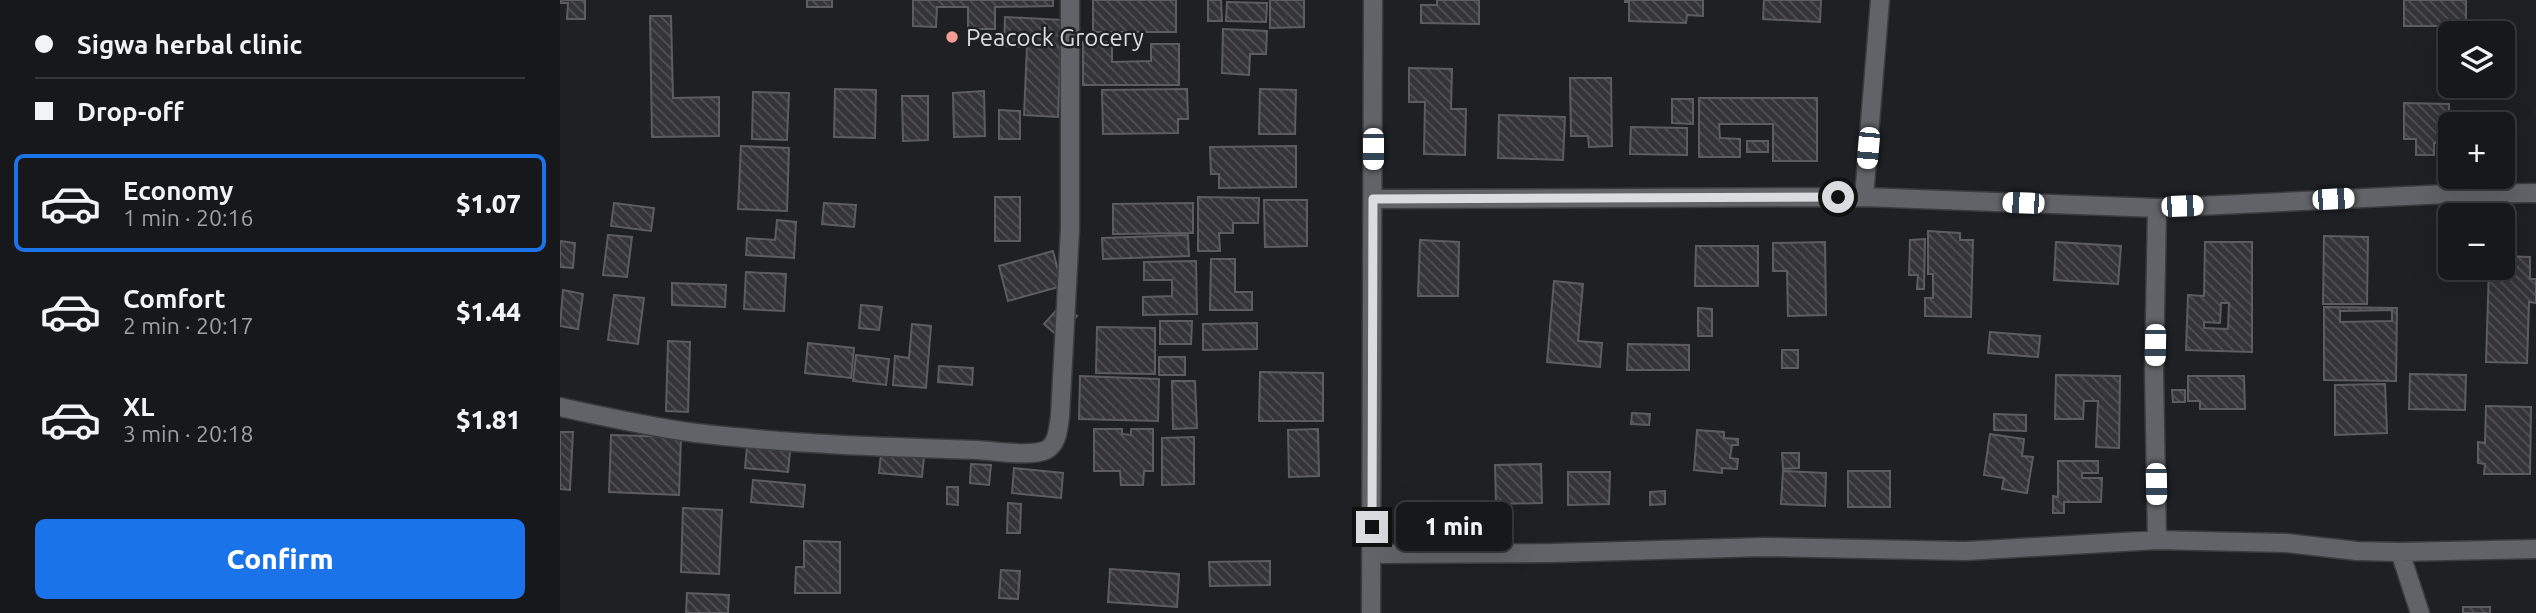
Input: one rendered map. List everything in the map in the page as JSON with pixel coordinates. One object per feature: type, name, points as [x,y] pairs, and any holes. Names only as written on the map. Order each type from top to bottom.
[{"type":"street","points":[[560,407],[641,424],[760,439],[901,449],[1020,453],[1045,450],[1052,445],[1057,435],[1061,390],[1070,229],[1070,0]]},
{"type":"street","points":[[1371,613],[1373,0]]},
{"type":"street","points":[[1864,197],[1880,0]]},
{"type":"street","points":[[1373,199],[1864,197],[2157,208],[2447,194],[2536,193]]},
{"type":"street","points":[[2157,208],[2154,372],[2157,540]]},
{"type":"street","points":[[1372,554],[1552,553],[1764,547],[1966,551],[2157,540],[2286,542],[2357,551],[2536,549]]},
{"type":"street","points":[[2400,552],[2420,613]]},
{"type":"building","points":[[560,0],[585,0],[585,19],[567,19],[568,3],[560,3]]},
{"type":"building","points":[[807,0],[832,0],[832,7],[807,7]]},
{"type":"building","points":[[913,0],[1053,0],[1053,6],[995,7],[995,29],[968,29],[968,7],[937,7],[936,27],[913,26]]},
{"type":"building","points":[[1093,0],[1176,0],[1176,32],[1093,32]]},
{"type":"building","points":[[1208,0],[1221,0],[1222,21],[1208,21]]},
{"type":"building","points":[[1270,0],[1304,0],[1304,27],[1270,28]]},
{"type":"building","points":[[1437,0],[1479,0],[1479,24],[1421,23],[1421,5],[1437,5]]},
{"type":"building","points":[[1625,0],[1703,0],[1703,16],[1687,15],[1686,23],[1629,21],[1629,2]]},
{"type":"building","points":[[1764,0],[1821,0],[1820,22],[1763,19]]},
{"type":"building","points":[[2404,0],[2466,0],[2466,21],[2438,21],[2438,26],[2404,26]]},
{"type":"building","points":[[1227,2],[1267,3],[1266,22],[1226,21]]},
{"type":"building","points":[[650,16],[671,16],[673,98],[719,97],[719,136],[652,137]]},
{"type":"building","points":[[1005,17],[1062,20],[1058,117],[1024,115],[1027,47],[1004,46]]},
{"type":"building","points":[[1223,29],[1267,31],[1266,54],[1250,54],[1249,75],[1222,73]]},
{"type":"building","points":[[1083,42],[1112,42],[1112,62],[1151,61],[1151,44],[1179,44],[1179,85],[1083,85]]},
{"type":"building","points":[[1409,68],[1452,69],[1451,109],[1466,109],[1465,155],[1424,154],[1425,102],[1409,102]]},
{"type":"building","points":[[1570,78],[1611,78],[1612,146],[1589,147],[1588,136],[1571,136]]},
{"type":"building","points":[[835,89],[876,90],[875,138],[834,137]]},
{"type":"building","points":[[1187,89],[1188,119],[1178,119],[1178,133],[1103,134],[1102,90]]},
{"type":"building","points":[[1260,89],[1296,90],[1295,134],[1259,134]]},
{"type":"building","points":[[984,91],[985,136],[954,137],[953,93]]},
{"type":"building","points":[[753,92],[789,93],[787,140],[752,139]]},
{"type":"building","points":[[902,96],[928,96],[928,140],[903,141]]},
{"type":"building","points":[[1699,98],[1817,98],[1817,161],[1773,161],[1773,124],[1719,124],[1720,138],[1740,139],[1740,157],[1699,157]]},
{"type":"building","points":[[1672,99],[1693,99],[1693,124],[1672,123]]},
{"type":"building","points":[[2404,103],[2449,104],[2449,112],[2438,112],[2438,143],[2434,143],[2434,155],[2416,155],[2416,139],[2404,139]]},
{"type":"building","points":[[999,110],[1020,111],[1020,139],[999,139]]},
{"type":"building","points":[[1499,115],[1565,117],[1563,160],[1498,158]]},
{"type":"building","points":[[1631,127],[1687,128],[1687,155],[1630,154]]},
{"type":"building","points":[[1747,141],[1768,141],[1768,152],[1747,152]]},
{"type":"building","points":[[741,146],[789,148],[787,211],[738,209]]},
{"type":"building","points":[[1296,146],[1296,187],[1219,188],[1219,174],[1211,174],[1210,147]]},
{"type":"building","points":[[995,197],[1020,197],[1020,241],[995,241]]},
{"type":"building","points":[[1198,197],[1259,198],[1258,223],[1233,223],[1233,233],[1219,233],[1220,251],[1198,251]]},
{"type":"building","points":[[1264,200],[1307,200],[1307,246],[1265,247]]},
{"type":"building","points":[[614,203],[654,208],[651,231],[611,226]]},
{"type":"building","points":[[824,203],[856,205],[854,227],[822,224]]},
{"type":"building","points":[[1193,203],[1193,233],[1113,234],[1113,204]]},
{"type":"building","points":[[777,220],[796,222],[794,258],[746,255],[747,238],[775,240]]},
{"type":"building","points":[[1928,231],[1960,233],[1960,240],[1973,240],[1971,317],[1925,316],[1925,298],[1933,298],[1933,274],[1928,274]]},
{"type":"building","points":[[608,235],[632,237],[627,277],[603,275]]},
{"type":"building","points":[[1188,235],[1189,256],[1103,259],[1102,238]]},
{"type":"building","points":[[2324,236],[2368,237],[2367,304],[2323,304]]},
{"type":"building","points":[[1925,239],[1924,289],[1917,289],[1918,275],[1909,275],[1910,240]]},
{"type":"building","points":[[1420,240],[1459,242],[1458,296],[1418,296]]},
{"type":"building","points":[[560,241],[575,243],[573,268],[560,267]]},
{"type":"building","points":[[1825,242],[1826,315],[1788,316],[1787,271],[1773,271],[1773,243]]},
{"type":"building","points":[[2056,242],[2121,246],[2118,284],[2054,280]]},
{"type":"building","points":[[2205,242],[2252,242],[2252,352],[2186,350],[2188,295],[2204,296]],"holes":[[[2221,303],[2229,303],[2228,329],[2204,328],[2204,322],[2220,323]]]},
{"type":"building","points":[[1696,246],[1758,246],[1758,286],[1695,286]]},
{"type":"building","points":[[1053,251],[1062,286],[1008,301],[999,266]]},
{"type":"building","points":[[2515,256],[2530,257],[2530,279],[2536,279],[2536,303],[2529,302],[2527,363],[2486,362],[2489,280],[2515,280]]},
{"type":"building","points":[[1211,259],[1235,259],[1235,292],[1252,292],[1252,310],[1210,310]]},
{"type":"building","points":[[1196,261],[1197,314],[1143,315],[1143,297],[1172,296],[1172,280],[1144,280],[1144,262]]},
{"type":"building","points":[[746,272],[786,274],[784,311],[744,309]]},
{"type":"building","points":[[1554,281],[1583,284],[1578,341],[1602,343],[1600,367],[1547,362]]},
{"type":"building","points":[[672,283],[726,285],[725,307],[672,305]]},
{"type":"building","points":[[563,290],[583,294],[578,329],[560,326]]},
{"type":"building","points":[[614,295],[644,298],[638,344],[608,340]]},
{"type":"building","points":[[1062,304],[1077,316],[1059,337],[1044,324]]},
{"type":"building","points":[[861,305],[882,307],[879,330],[859,328]]},
{"type":"building","points":[[2324,307],[2397,308],[2396,381],[2324,380]],"holes":[[[2392,310],[2392,321],[2340,322],[2340,311]]]},
{"type":"building","points":[[1698,308],[1712,309],[1712,336],[1698,336]]},
{"type":"building","points":[[1160,321],[1192,321],[1191,344],[1160,344]]},
{"type":"building","points":[[1257,323],[1257,349],[1203,350],[1203,324]]},
{"type":"building","points":[[912,324],[931,326],[926,388],[893,385],[895,356],[909,358]]},
{"type":"building","points":[[1097,327],[1155,328],[1155,374],[1096,373]]},
{"type":"building","points":[[1990,332],[2040,336],[2038,357],[1988,353]]},
{"type":"building","points":[[668,341],[690,342],[688,412],[666,411]]},
{"type":"building","points":[[808,343],[854,348],[851,378],[805,373]]},
{"type":"building","points":[[1628,344],[1689,345],[1689,370],[1627,370]]},
{"type":"building","points":[[1782,350],[1798,350],[1798,368],[1782,368]]},
{"type":"building","points":[[856,355],[889,359],[886,385],[853,381]]},
{"type":"building","points":[[1159,357],[1185,357],[1185,375],[1159,375]]},
{"type":"building","points":[[939,366],[973,368],[972,385],[938,382]]},
{"type":"building","points":[[1260,372],[1323,373],[1323,421],[1259,421]]},
{"type":"building","points":[[2410,374],[2466,375],[2465,410],[2409,409]]},
{"type":"building","points":[[2056,375],[2120,376],[2119,448],[2096,447],[2098,401],[2084,401],[2083,419],[2055,419]]},
{"type":"building","points":[[1080,376],[1159,379],[1158,421],[1079,419]]},
{"type":"building","points":[[2188,376],[2244,376],[2245,409],[2200,409],[2200,401],[2188,401]]},
{"type":"building","points":[[1172,381],[1195,381],[1197,428],[1173,429]]},
{"type":"building","points":[[2385,384],[2387,433],[2335,435],[2335,385]]},
{"type":"building","points":[[2172,390],[2185,390],[2185,402],[2173,402]]},
{"type":"building","points":[[2486,406],[2531,407],[2530,474],[2484,474],[2485,464],[2478,463],[2478,442],[2485,443]]},
{"type":"building","points":[[1632,413],[1650,414],[1649,425],[1631,424]]},
{"type":"building","points":[[1994,414],[2026,415],[2026,431],[1994,430]]},
{"type":"building","points":[[1094,429],[1122,429],[1122,434],[1131,435],[1131,429],[1153,429],[1153,471],[1144,471],[1143,485],[1121,485],[1120,471],[1094,471]]},
{"type":"building","points":[[1318,429],[1319,476],[1289,477],[1288,430]]},
{"type":"building","points":[[1697,430],[1724,432],[1724,438],[1738,439],[1738,445],[1732,445],[1730,458],[1738,459],[1737,469],[1722,468],[1722,473],[1694,470]]},
{"type":"building","points":[[560,432],[573,432],[570,490],[560,489]]},
{"type":"building","points":[[1990,434],[2024,439],[2022,456],[2033,457],[2027,493],[2002,489],[2004,478],[1984,475]]},
{"type":"building","points":[[611,435],[681,437],[679,495],[609,492]]},
{"type":"building","points":[[1194,437],[1194,484],[1162,485],[1162,438]]},
{"type":"building","points":[[747,447],[790,451],[788,472],[745,468]]},
{"type":"building","points":[[881,453],[924,457],[922,477],[879,473]]},
{"type":"building","points":[[1782,453],[1799,453],[1799,468],[1783,469]]},
{"type":"building","points":[[2058,461],[2098,461],[2098,473],[2082,473],[2082,478],[2102,478],[2101,502],[2064,502],[2064,513],[2053,513],[2053,496],[2058,497]]},
{"type":"building","points":[[971,464],[991,465],[989,485],[970,483]]},
{"type":"building","points":[[1541,464],[1542,503],[1496,504],[1495,465]]},
{"type":"building","points":[[1014,468],[1063,473],[1061,498],[1012,493]]},
{"type":"building","points":[[1783,471],[1826,473],[1825,506],[1781,504]]},
{"type":"building","points":[[1848,471],[1890,471],[1890,507],[1848,507]]},
{"type":"building","points":[[1568,472],[1610,472],[1609,504],[1568,505]]},
{"type":"building","points":[[753,480],[805,485],[803,507],[751,502]]},
{"type":"building","points":[[947,487],[958,487],[958,505],[947,504]]},
{"type":"building","points":[[1665,491],[1665,504],[1650,505],[1650,492]]},
{"type":"building","points":[[1008,503],[1021,504],[1020,533],[1007,533]]},
{"type":"building","points":[[683,508],[722,510],[719,574],[681,572]]},
{"type":"building","points":[[804,541],[840,542],[840,593],[795,593],[796,567],[804,567]]},
{"type":"building","points":[[1270,561],[1270,585],[1210,586],[1209,562]]},
{"type":"building","points":[[1110,569],[1179,574],[1177,607],[1108,602]]},
{"type":"building","points":[[1001,570],[1020,571],[1018,599],[999,598]]},
{"type":"building","points":[[687,593],[729,595],[728,613],[686,613]]},
{"type":"building","points":[[2463,607],[2490,607],[2490,613],[2463,613]]},
{"type":"place","name":"Peacock Grocery","points":[[952,37]]},
{"type":"route","points":[[1372,527],[1373,199],[1838,197]]}]
